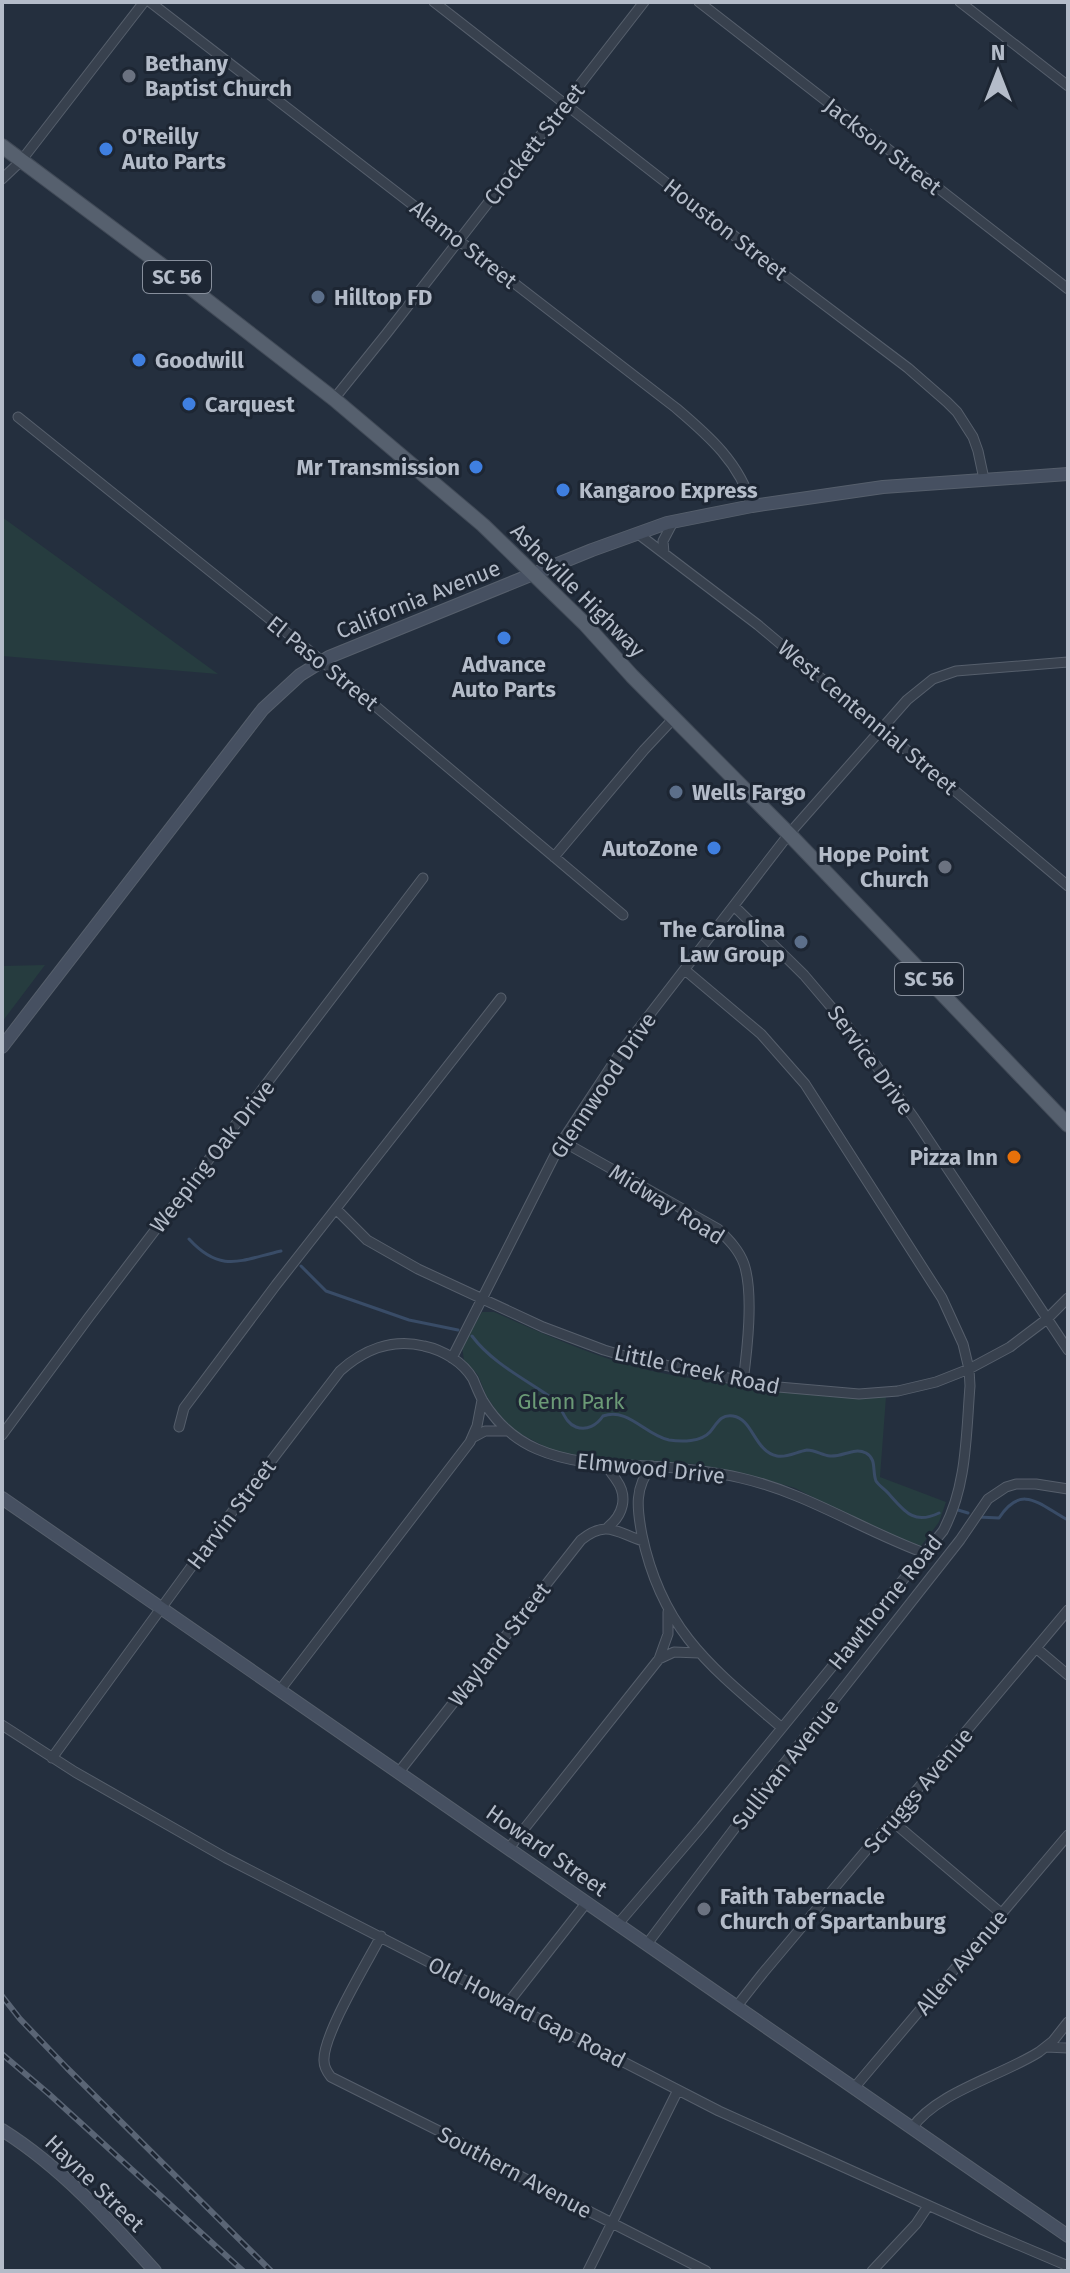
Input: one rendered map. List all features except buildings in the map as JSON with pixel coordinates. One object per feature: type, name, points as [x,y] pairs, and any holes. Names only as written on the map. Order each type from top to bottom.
[{"type":"main road","name":"Asheville Highway","points":[[2,146],[334,399],[483,525],[534,573],[789,834],[1068,1125]]},
{"type":"street","points":[[2,179],[21,161],[144,2]]},
{"type":"street","name":"Alamo Street","points":[[150,2],[576,329],[701,429],[738,470],[752,506]]},
{"type":"street","name":"Houston Street","points":[[434,2],[908,368],[957,412],[973,437],[984,479]]},
{"type":"street","name":"Crockett Street","points":[[334,399],[644,2]]},
{"type":"street","name":"Jackson Street","points":[[699,2],[1068,289]]},
{"type":"street","points":[[960,2],[1068,86]]},
{"type":"street","name":"El Paso Street","points":[[18,417],[322,661],[623,915]]},
{"type":"street","name":"California Avenue","points":[[2,1047],[263,709],[291,683],[322,661],[534,573],[673,522],[752,506],[883,487],[1068,474]]},
{"type":"street","points":[[664,553],[663,541],[673,522]]},
{"type":"street","name":"West Centennial Street","points":[[637,533],[758,625],[1068,886]]},
{"type":"street","name":"Glennwood Drive","points":[[452,1358],[562,1141],[620,1053],[789,834],[907,700],[923,685],[956,671],[1068,662]]},
{"type":"street","points":[[554,857],[674,718]]},
{"type":"street","name":"Weeping Oak Drive","points":[[2,1435],[423,878]]},
{"type":"street","name":"Service Drive","points":[[734,906],[804,975],[849,1028],[914,1118],[1068,1350]]},
{"type":"street","name":"Hawthorne Road","points":[[618,1924],[943,1531],[951,1517],[960,1486],[970,1386],[963,1344],[942,1298],[805,1084],[761,1034],[685,970]]},
{"type":"street","points":[[179,1427],[184,1408],[501,998]]},
{"type":"street","name":"Midway Road","points":[[562,1141],[718,1229],[729,1240],[738,1252],[748,1280],[743,1382]]},
{"type":"street","name":"Little Creek Road","points":[[336,1209],[367,1240],[418,1269],[543,1327],[604,1350],[666,1367],[815,1392],[879,1393],[917,1387],[969,1369],[1010,1347],[1047,1319],[1068,1298]]},
{"type":"street","name":"Harvin Street","points":[[52,1758],[340,1371],[374,1349],[400,1343],[427,1346],[452,1358]]},
{"type":"street","name":"Elmwood Drive","points":[[452,1358],[469,1372],[482,1400],[508,1431],[551,1455],[579,1462],[721,1474],[772,1486],[927,1554]]},
{"type":"street","points":[[280,1690],[472,1438],[482,1400]]},
{"type":"street","points":[[472,1438],[485,1431],[508,1431]]},
{"type":"street","points":[[607,1465],[623,1497],[618,1517],[608,1527],[643,1541]]},
{"type":"street","points":[[652,1466],[645,1474],[638,1494],[643,1541],[667,1607],[714,1670],[782,1728]]},
{"type":"street","name":"Sullivan Avenue","points":[[647,1944],[960,1540],[988,1499],[1016,1484],[1068,1489]]},
{"type":"street","name":"Howard Street","points":[[2,1498],[1068,2236]]},
{"type":"street","name":"Wayland Street","points":[[399,1772],[581,1540],[608,1527]]},
{"type":"street","points":[[509,1848],[659,1659],[668,1634],[667,1607]]},
{"type":"street","name":"Scruggs Avenue","points":[[737,2006],[1068,1610]]},
{"type":"street","points":[[1036,1648],[1068,1675]]},
{"type":"street","points":[[659,1659],[674,1652],[699,1653]]},
{"type":"street","name":"Old Howard Gap Road","points":[[2,1725],[52,1758],[226,1858],[678,2090],[761,2131],[1068,2266]]},
{"type":"street","points":[[892,1821],[1002,1914]]},
{"type":"street","name":"Allen Avenue","points":[[854,2088],[1068,1835]]},
{"type":"street","points":[[508,2003],[587,1902]]},
{"type":"street","name":"Southern Avenue","points":[[381,1936],[329,2038],[324,2060],[326,2070],[335,2080],[706,2271]]},
{"type":"street","points":[[912,2128],[935,2105],[1030,2058],[1046,2047],[1068,2022]]},
{"type":"street","points":[[1046,2047],[1068,2048]]},
{"type":"street","points":[[588,2271],[678,2090]]},
{"type":"street","name":"Hayne Street","points":[[2,2130],[46,2160],[155,2271]]},
{"type":"street","points":[[872,2271],[916,2224],[928,2206]]},
{"type":"green space","points":[[2,517],[218,674],[2,656]]},
{"type":"green space","points":[[45,965],[2,1022],[2,966]]},
{"type":"green space","name":"Glenn Park","points":[[482,1312],[494,1312],[591,1353],[656,1372],[775,1390],[886,1397],[880,1477],[946,1502],[939,1522],[921,1546],[875,1529],[795,1488],[741,1473],[695,1464],[595,1458],[553,1451],[515,1431],[498,1413],[478,1375],[464,1360],[462,1347]]},
{"type":"waterway","points":[[189,1239],[200,1250],[222,1261],[232,1262],[281,1251]]},
{"type":"waterway","points":[[301,1266],[326,1291],[409,1320],[458,1330]]},
{"type":"waterway","points":[[472,1336],[499,1362],[552,1398],[576,1427],[591,1426],[603,1416],[620,1415],[660,1437],[685,1441],[702,1438],[722,1418],[733,1416],[745,1423],[763,1448],[777,1456],[807,1450],[830,1456],[857,1451],[866,1453],[873,1462],[876,1481],[905,1511],[923,1518],[939,1513]]},
{"type":"waterway","points":[[978,1517],[999,1518],[1007,1507],[1024,1499],[1032,1500],[1068,1520]]},
{"type":"waterway","points":[[958,1510],[968,1513]]},
{"type":"railway","points":[[2,1996],[67,2068],[271,2271]]},
{"type":"railway","points":[[2,2054],[243,2271]]},
{"type":"place","name":"Bethany Baptist Church","points":[[129,76]]},
{"type":"place","name":"O'Reilly Auto Parts","points":[[106,149]]},
{"type":"place","name":"Hilltop FD","points":[[318,297]]},
{"type":"place","name":"Goodwill","points":[[139,360]]},
{"type":"place","name":"Carquest","points":[[189,404]]},
{"type":"place","name":"Mr Transmission","points":[[476,467]]},
{"type":"place","name":"Kangaroo Express","points":[[563,490]]},
{"type":"place","name":"Advance Auto Parts","points":[[504,638]]},
{"type":"place","name":"Wells Fargo","points":[[676,792]]},
{"type":"place","name":"AutoZone","points":[[714,848]]},
{"type":"place","name":"Hope Point Church","points":[[945,867]]},
{"type":"place","name":"The Carolina Law Group","points":[[801,942]]},
{"type":"place","name":"Pizza Inn","points":[[1014,1157]]},
{"type":"place","name":"Faith Tabernacle Church of Spartanburg","points":[[704,1909]]}]
